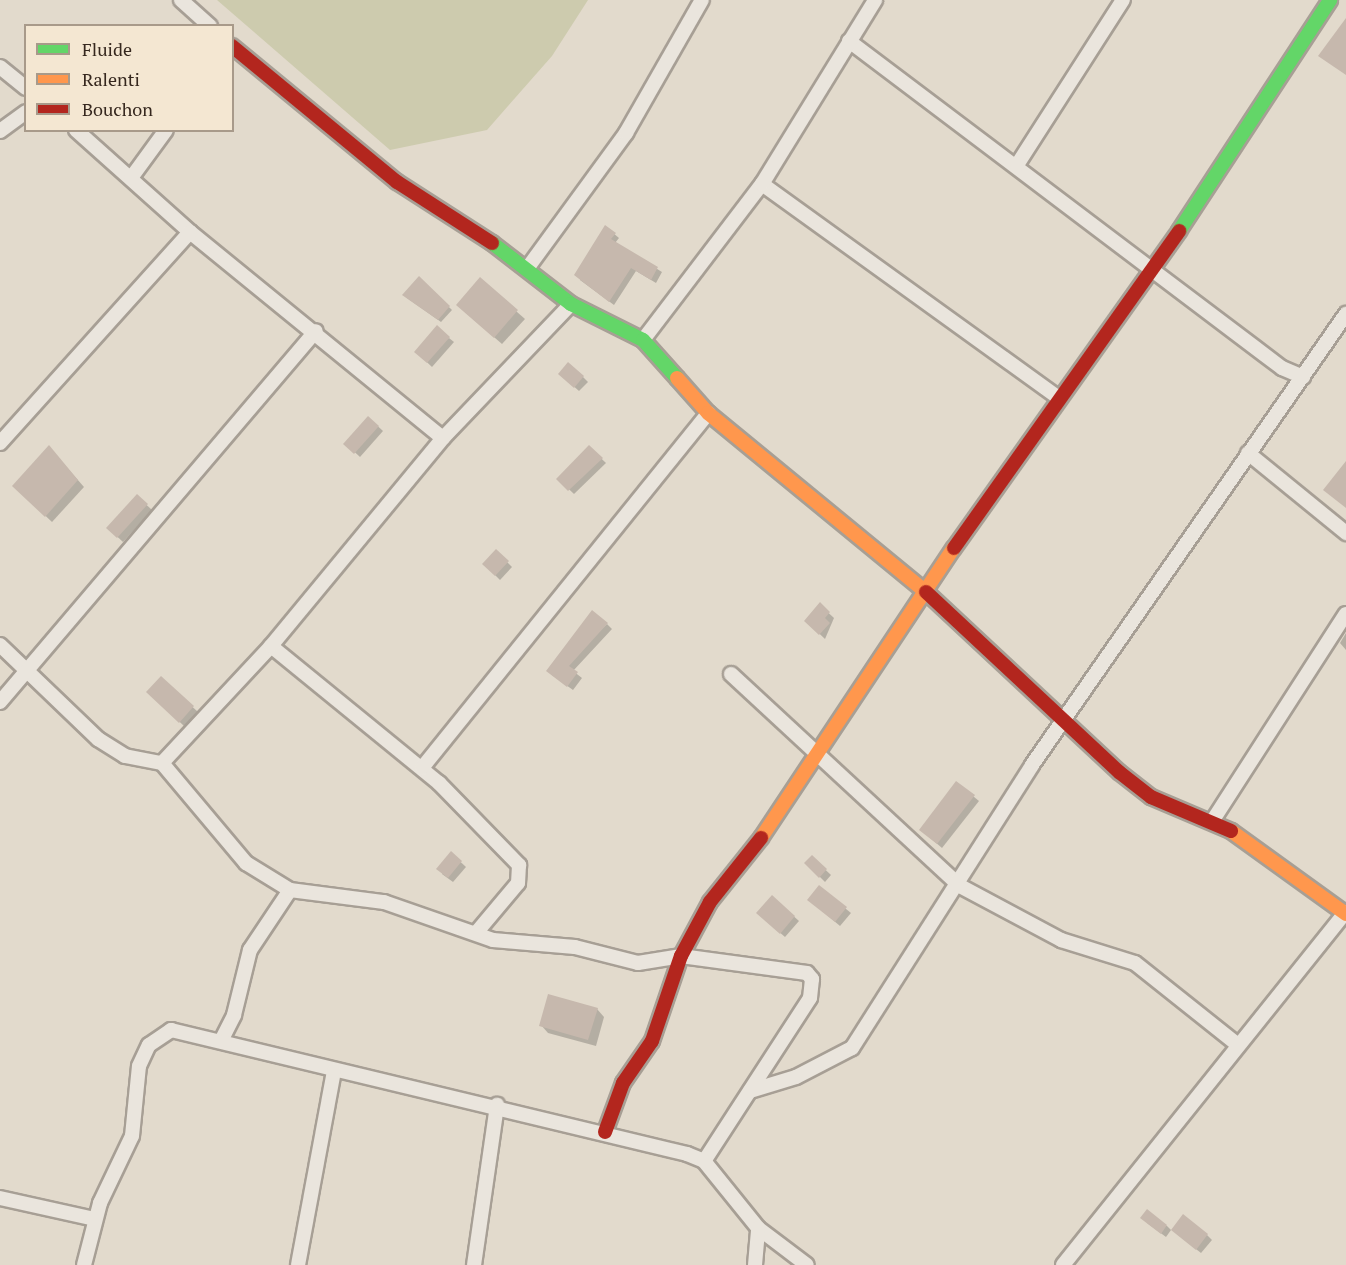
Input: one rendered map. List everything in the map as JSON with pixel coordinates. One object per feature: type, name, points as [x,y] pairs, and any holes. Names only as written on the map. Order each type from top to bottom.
[{"type":"street","points":[[181,0],[208,24]]},
{"type":"street","points":[[529,266],[626,133],[702,0]]},
{"type":"street","points":[[643,340],[762,184],[875,0]]},
{"type":"street","points":[[1017,165],[1123,0]]},
{"type":"street","points":[[605,1132],[623,1083],[656,1033],[681,956],[710,902],[782,811],[819,750],[1057,397],[1154,268],[1330,0]]},
{"type":"street","points":[[849,41],[1154,268],[1282,368],[1303,377]]},
{"type":"street","points":[[234,48],[397,182],[529,266],[571,304],[643,340],[708,413],[926,592],[1067,718],[1086,745],[1151,797],[1213,820],[1346,913],[1063,1265]]},
{"type":"street","points":[[0,67],[24,86]]},
{"type":"street","points":[[0,131],[24,113]]},
{"type":"street","points":[[78,132],[190,232],[316,331],[443,438]]},
{"type":"street","points":[[131,178],[165,132]]},
{"type":"street","points":[[762,184],[1057,397]]},
{"type":"street","points":[[0,443],[190,232]]},
{"type":"street","points":[[162,763],[271,646],[443,438],[571,304]]},
{"type":"street","points":[[750,1091],[796,1077],[852,1048],[960,886],[1067,718],[1346,314]]},
{"type":"street","points":[[0,702],[316,331]]},
{"type":"street","points":[[422,768],[708,413]]},
{"type":"street","points":[[1248,453],[1346,533]]},
{"type":"street","points":[[1213,820],[1346,614]]},
{"type":"street","points":[[0,645],[29,670],[98,739],[125,756],[162,763],[246,863],[290,890],[384,902],[476,933],[638,963],[681,956],[807,973],[812,979],[810,998],[704,1161]]},
{"type":"street","points":[[271,646],[422,768],[519,865],[518,882],[476,933]]},
{"type":"street","points":[[731,674],[819,750],[960,886],[1061,940],[1135,963],[1238,1045]]},
{"type":"street","points":[[221,1041],[234,1015],[250,950],[290,890]]},
{"type":"street","points":[[84,1265],[95,1219],[132,1136],[139,1066],[149,1045],[171,1030],[334,1070],[497,1105],[605,1132],[704,1161],[758,1228],[807,1265]]},
{"type":"street","points":[[298,1265],[334,1070]]},
{"type":"street","points":[[474,1265],[497,1105]]},
{"type":"street","points":[[0,1198],[95,1219]]},
{"type":"street","points":[[755,1265],[758,1228]]},
{"type":"shaded area","points":[[217,0],[588,0],[552,56],[487,130],[390,150]]},
{"type":"building","points":[[1346,18],[1346,75],[1318,56]]},
{"type":"building","points":[[605,225],[616,233],[611,239],[658,267],[651,280],[631,268],[609,302],[574,275]]},
{"type":"building","points":[[419,276],[450,306],[438,320],[402,295]]},
{"type":"building","points":[[480,277],[518,310],[494,338],[456,305]]},
{"type":"building","points":[[437,325],[450,337],[427,363],[414,352]]},
{"type":"building","points":[[568,362],[584,376],[574,388],[558,374]]},
{"type":"building","points":[[368,416],[379,426],[354,454],[343,444]]},
{"type":"building","points":[[49,445],[78,480],[45,517],[12,486]]},
{"type":"building","points":[[589,445],[603,458],[568,491],[556,479]]},
{"type":"building","points":[[1346,461],[1346,508],[1323,490]]},
{"type":"building","points":[[137,494],[148,504],[117,538],[106,528]]},
{"type":"building","points":[[496,549],[509,561],[495,576],[482,564]]},
{"type":"building","points":[[820,602],[830,612],[825,618],[830,623],[819,635],[804,621]]},
{"type":"building","points":[[592,610],[608,623],[569,666],[578,672],[567,687],[546,671]]},
{"type":"building","points":[[161,676],[194,706],[179,723],[146,692]]},
{"type":"building","points":[[956,781],[975,795],[937,844],[919,830]]},
{"type":"building","points":[[451,851],[462,861],[448,878],[436,869]]},
{"type":"building","points":[[812,855],[827,869],[819,878],[804,863]]},
{"type":"building","points":[[819,885],[847,907],[835,922],[807,900]]},
{"type":"building","points":[[772,895],[795,916],[780,934],[756,913]]},
{"type":"building","points":[[548,994],[598,1008],[588,1040],[539,1026]]},
{"type":"building","points":[[1147,1209],[1167,1225],[1161,1234],[1140,1218]]},
{"type":"building","points":[[1183,1214],[1208,1234],[1196,1250],[1171,1230]]},
{"type":"traffic: fast","points":[[1179,231],[1330,0]]},
{"type":"traffic: fast","points":[[492,243],[571,304],[643,340],[677,378]]},
{"type":"traffic: slow","points":[[677,378],[708,413],[926,592]]},
{"type":"traffic: slow","points":[[761,838],[954,548]]},
{"type":"traffic: slow","points":[[1231,831],[1346,914]]},
{"type":"traffic: jam","points":[[234,48],[397,182],[492,243]]},
{"type":"traffic: jam","points":[[954,548],[1179,231]]},
{"type":"traffic: jam","points":[[926,592],[1119,772],[1151,797],[1231,831]]},
{"type":"traffic: jam","points":[[605,1132],[623,1083],[652,1041],[681,956],[710,902],[761,838]]}]
